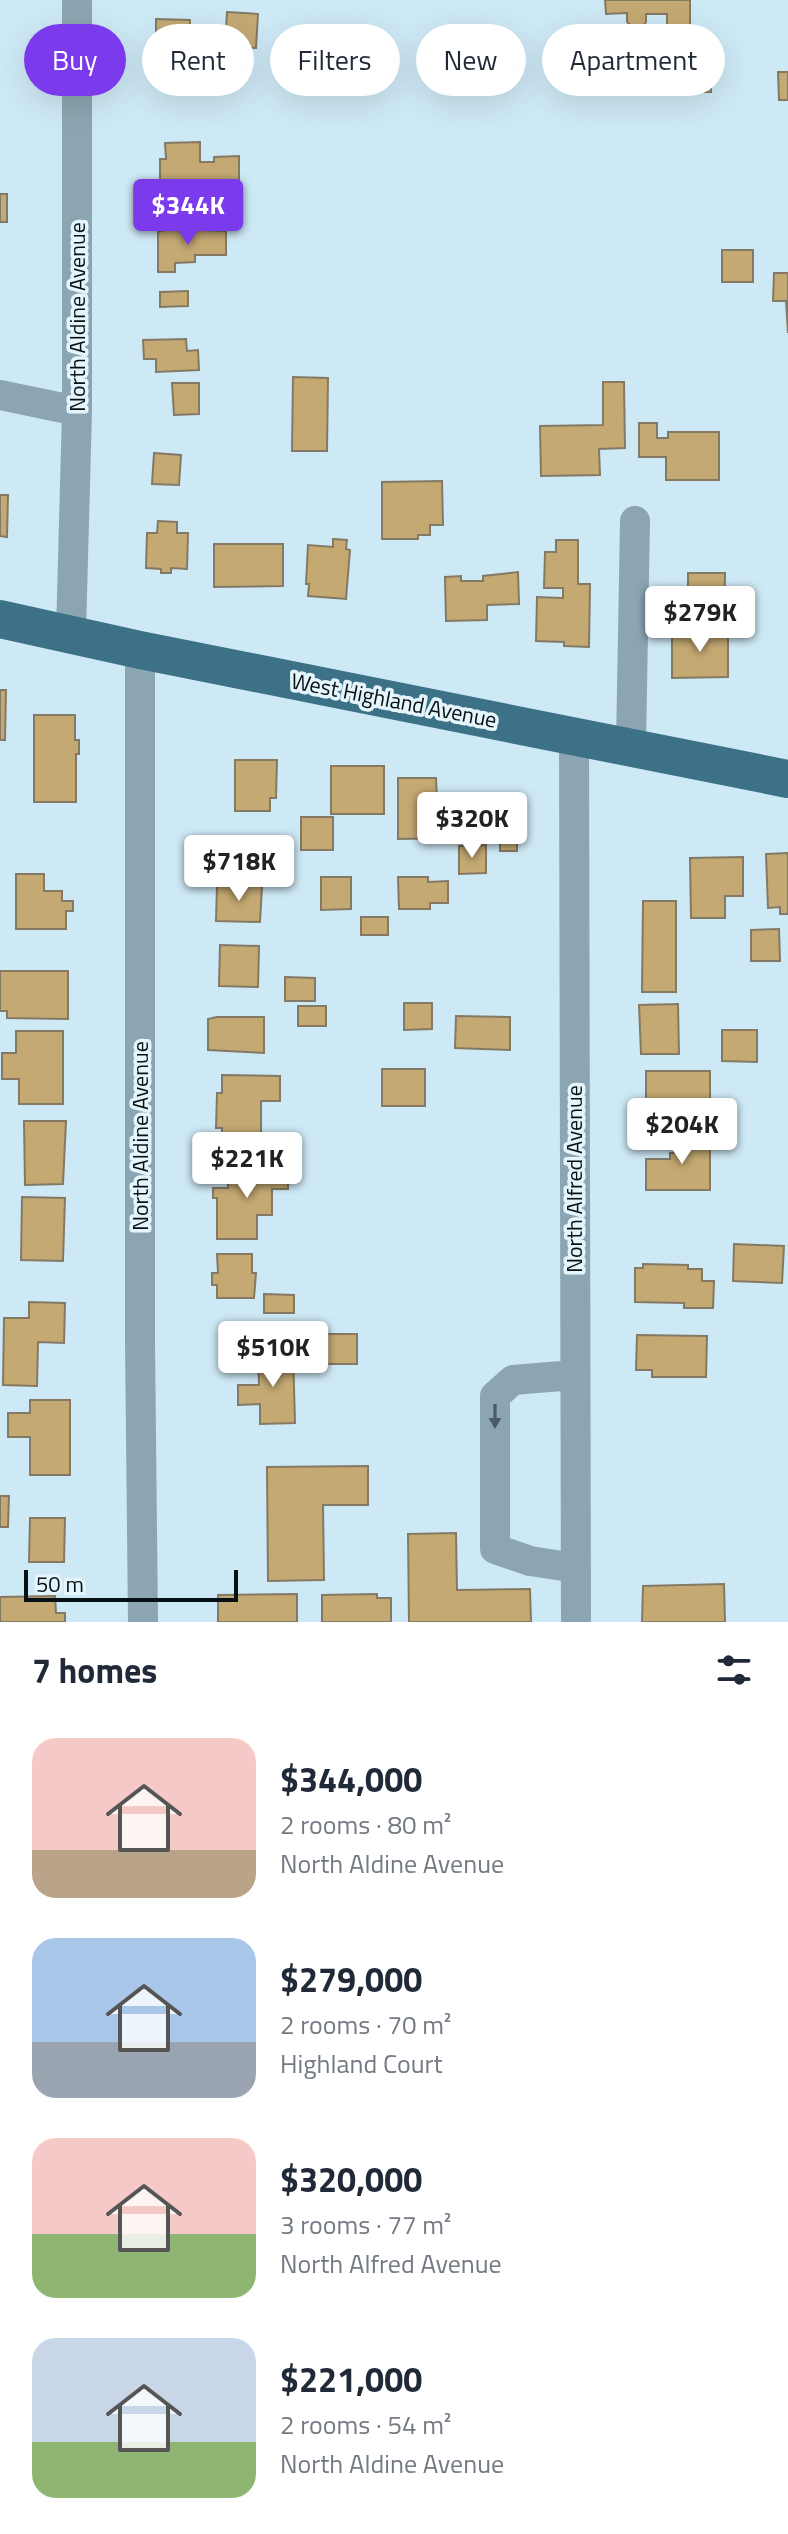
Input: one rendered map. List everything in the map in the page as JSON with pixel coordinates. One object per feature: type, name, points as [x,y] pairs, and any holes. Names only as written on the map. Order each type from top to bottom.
[{"type":"main road","name":"West Highland Avenue","points":[[0,619],[140,650],[788,779]]},
{"type":"street","name":"North Aldine Avenue","points":[[71,633],[77,411],[77,0]]},
{"type":"street","points":[[0,395],[77,411]]},
{"type":"street","points":[[631,746],[635,521]]},
{"type":"street","name":"North Aldine Avenue","points":[[140,650],[143,1622]]},
{"type":"street","name":"North Alfred Avenue","points":[[574,735],[576,1622]]},
{"type":"street","points":[[574,1375],[513,1380],[495,1396],[495,1549],[530,1561],[576,1568]]},
{"type":"building","points":[[605,0],[690,0],[690,24],[667,24],[667,14],[646,14],[644,24],[629,24],[627,13],[606,14]]},
{"type":"building","points":[[227,12],[258,14],[256,48],[254,24],[226,24]]},
{"type":"building","points":[[156,19],[190,20],[190,24],[156,24]]},
{"type":"building","points":[[778,72],[788,72],[788,100],[779,100]]},
{"type":"building","points":[[200,142],[200,162],[214,162],[214,157],[239,156],[239,187],[160,188],[160,159],[166,159],[165,143]]},
{"type":"building","points":[[0,194],[7,194],[7,222],[0,222]]},
{"type":"building","points":[[171,229],[226,231],[226,255],[195,255],[195,262],[175,263],[175,272],[158,272],[158,232]]},
{"type":"building","points":[[722,250],[753,250],[753,282],[722,282]]},
{"type":"building","points":[[774,273],[788,273],[788,333],[786,301],[773,301]]},
{"type":"building","points":[[188,291],[188,306],[160,307],[160,292]]},
{"type":"building","points":[[186,339],[187,351],[198,350],[199,370],[156,372],[156,359],[144,359],[143,340]]},
{"type":"building","points":[[293,377],[328,378],[327,451],[292,451]]},
{"type":"building","points":[[603,382],[624,382],[625,448],[599,449],[600,475],[541,476],[540,426],[603,425]]},
{"type":"building","points":[[172,383],[199,383],[199,414],[174,415]]},
{"type":"building","points":[[639,423],[657,423],[657,438],[668,438],[668,432],[719,432],[719,480],[666,480],[666,457],[639,457]]},
{"type":"building","points":[[154,453],[181,455],[179,485],[152,484]]},
{"type":"building","points":[[442,481],[443,525],[430,525],[430,535],[418,535],[418,539],[382,539],[382,482]]},
{"type":"building","points":[[0,495],[8,495],[7,537],[0,536]]},
{"type":"building","points":[[158,521],[177,522],[177,533],[188,533],[187,569],[171,568],[171,573],[161,573],[161,569],[146,568],[147,533],[157,533]]},
{"type":"building","points":[[333,539],[347,540],[346,549],[350,550],[346,599],[308,596],[308,545],[333,547]]},
{"type":"building","points":[[556,540],[578,540],[578,584],[590,584],[589,647],[536,641],[537,597],[563,598],[563,588],[544,588],[545,552],[556,552]]},
{"type":"building","points":[[214,544],[283,544],[283,586],[214,587]]},
{"type":"building","points":[[518,572],[519,604],[487,605],[487,620],[446,621],[445,577],[461,576],[461,581],[483,581],[483,576]]},
{"type":"building","points":[[688,573],[725,573],[724,624],[688,624]]},
{"type":"building","points":[[672,631],[728,631],[728,677],[672,678]]},
{"type":"building","points":[[0,690],[6,690],[5,740],[0,740]]},
{"type":"building","points":[[34,715],[75,715],[75,740],[79,740],[76,802],[34,802]]},
{"type":"building","points":[[235,760],[277,760],[276,798],[270,798],[270,811],[235,811]]},
{"type":"building","points":[[331,766],[384,766],[384,814],[331,814]]},
{"type":"building","points":[[398,778],[436,778],[437,802],[453,802],[453,838],[398,839]]},
{"type":"building","points":[[484,794],[517,794],[517,851],[500,851],[500,842],[484,842]]},
{"type":"building","points":[[301,817],[333,817],[333,850],[301,850]]},
{"type":"building","points":[[486,845],[486,873],[459,874],[459,846]]},
{"type":"building","points":[[788,853],[788,914],[780,914],[780,907],[768,908],[766,854]]},
{"type":"building","points":[[743,857],[743,896],[725,896],[725,918],[691,918],[690,858]]},
{"type":"building","points":[[16,874],[44,874],[44,891],[62,891],[62,901],[73,901],[73,911],[66,911],[66,929],[16,929]]},
{"type":"building","points":[[321,877],[351,877],[351,909],[321,910]]},
{"type":"building","points":[[398,877],[428,877],[428,882],[448,881],[448,903],[430,903],[430,909],[399,909]]},
{"type":"building","points":[[217,885],[262,886],[260,922],[216,921]]},
{"type":"building","points":[[643,901],[676,901],[676,992],[642,992]]},
{"type":"building","points":[[361,917],[388,917],[388,935],[361,935]]},
{"type":"building","points":[[779,929],[780,961],[751,961],[751,930]]},
{"type":"building","points":[[220,945],[259,946],[258,987],[219,986]]},
{"type":"building","points":[[0,971],[68,971],[68,1019],[7,1018],[7,1011],[0,1011]]},
{"type":"building","points":[[285,977],[315,978],[315,1001],[285,1001]]},
{"type":"building","points":[[404,1003],[432,1003],[432,1029],[404,1030]]},
{"type":"building","points":[[678,1004],[679,1054],[641,1054],[639,1005]]},
{"type":"building","points":[[298,1006],[326,1006],[326,1026],[298,1026]]},
{"type":"building","points":[[456,1016],[510,1017],[510,1050],[455,1048]]},
{"type":"building","points":[[264,1017],[264,1053],[208,1050],[208,1019]]},
{"type":"building","points":[[722,1030],[757,1030],[757,1062],[722,1061]]},
{"type":"building","points":[[16,1031],[63,1031],[63,1104],[19,1104],[19,1079],[2,1079],[2,1053],[16,1053]]},
{"type":"building","points":[[382,1069],[425,1069],[425,1106],[382,1106]]},
{"type":"building","points":[[646,1071],[710,1071],[710,1124],[675,1124],[675,1107],[668,1107],[668,1101],[646,1101]]},
{"type":"building","points":[[222,1075],[280,1076],[280,1101],[261,1101],[261,1157],[222,1157],[222,1128],[216,1128],[217,1093],[222,1093]]},
{"type":"building","points":[[24,1121],[66,1121],[63,1184],[25,1185]]},
{"type":"building","points":[[674,1135],[710,1135],[710,1190],[646,1190],[646,1159],[670,1159],[670,1153],[674,1153]]},
{"type":"building","points":[[228,1168],[288,1168],[288,1189],[272,1189],[272,1215],[257,1215],[257,1239],[217,1239],[217,1198],[213,1198],[213,1188],[228,1188]]},
{"type":"building","points":[[22,1197],[65,1198],[63,1261],[21,1260]]},
{"type":"building","points":[[734,1244],[784,1246],[782,1283],[733,1281]]},
{"type":"building","points":[[217,1254],[252,1254],[252,1273],[256,1273],[254,1298],[217,1298],[217,1285],[212,1285],[212,1273],[218,1273]]},
{"type":"building","points":[[643,1264],[688,1265],[688,1269],[702,1269],[702,1281],[714,1281],[713,1308],[684,1308],[684,1303],[635,1302],[635,1268],[643,1268]]},
{"type":"building","points":[[264,1294],[294,1295],[294,1313],[264,1313]]},
{"type":"building","points":[[29,1302],[65,1303],[64,1343],[38,1342],[37,1386],[3,1385],[4,1318],[29,1318]]},
{"type":"building","points":[[327,1334],[357,1334],[357,1364],[327,1364]]},
{"type":"building","points":[[637,1335],[707,1336],[706,1377],[652,1377],[652,1370],[636,1370]]},
{"type":"building","points":[[293,1352],[295,1423],[260,1424],[260,1404],[238,1405],[238,1385],[259,1385],[258,1353]]},
{"type":"building","points":[[30,1400],[70,1400],[70,1475],[30,1475],[30,1437],[8,1437],[8,1413],[30,1413]]},
{"type":"building","points":[[368,1466],[368,1505],[323,1505],[324,1580],[268,1581],[267,1467]]},
{"type":"building","points":[[0,1496],[9,1496],[8,1527],[0,1527]]},
{"type":"building","points":[[30,1518],[65,1518],[64,1562],[29,1562]]},
{"type":"building","points":[[456,1533],[457,1590],[530,1589],[531,1622],[409,1622],[408,1534]]},
{"type":"building","points":[[724,1584],[725,1622],[642,1622],[643,1586]]},
{"type":"building","points":[[297,1594],[297,1622],[218,1622],[218,1595]]},
{"type":"building","points":[[377,1594],[377,1598],[391,1598],[391,1622],[322,1622],[322,1595]]},
{"type":"building","points":[[55,1596],[56,1613],[65,1613],[65,1622],[0,1622],[0,1597]]}]
